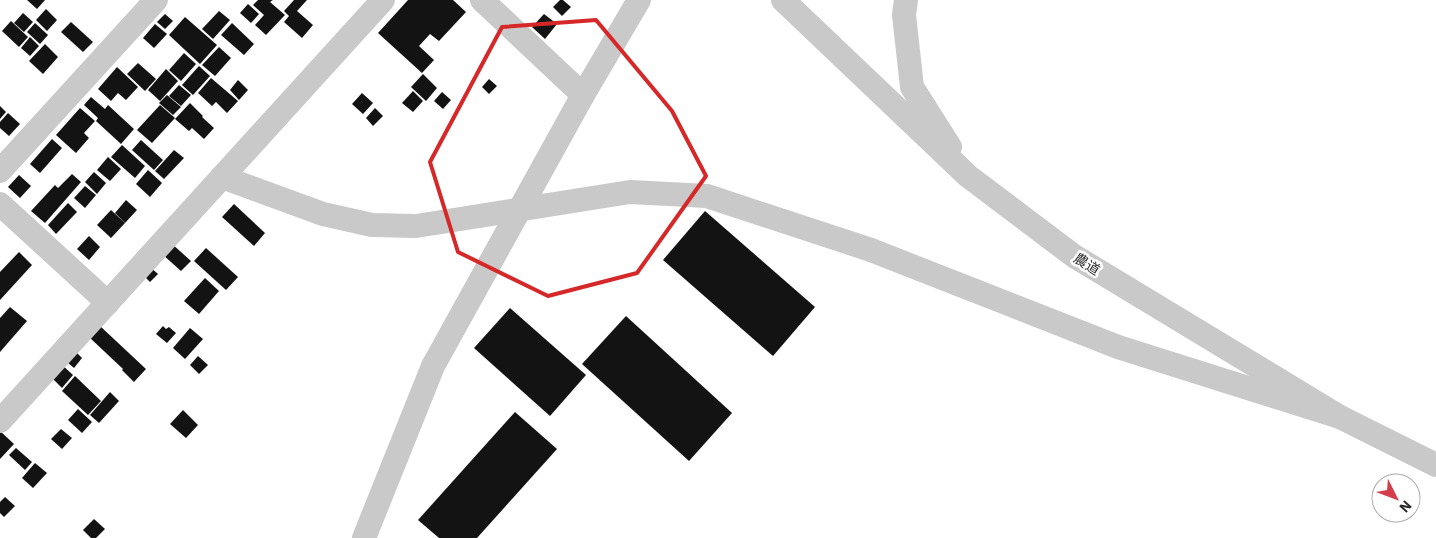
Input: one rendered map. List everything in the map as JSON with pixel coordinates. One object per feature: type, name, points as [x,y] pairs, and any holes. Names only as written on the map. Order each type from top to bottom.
[{"type":"street","points":[[0,171],[156,0]]},
{"type":"street","points":[[0,421],[383,0]]},
{"type":"street","points":[[482,0],[583,94]]},
{"type":"street","points":[[364,538],[432,366],[583,94],[639,0]]},
{"type":"street","name":"農道","points":[[783,0],[968,176],[1074,256],[1340,416],[1436,465]]},
{"type":"street","points":[[906,0],[904,15],[912,87],[968,176]]},
{"type":"street","points":[[222,177],[323,214],[372,226],[416,226],[630,192],[707,196],[870,250],[1118,347],[1340,416]]},
{"type":"street","points":[[0,204],[108,303]]},
{"type":"highlighted area","points":[[596,20],[672,111],[706,176],[637,273],[548,296],[458,252],[430,162],[502,27]]},
{"type":"building","points":[[27,0],[45,0],[37,9]]},
{"type":"building","points":[[258,0],[273,0],[270,2],[285,15],[266,35],[255,25],[264,15],[253,5]]},
{"type":"building","points":[[294,0],[307,0],[297,11],[313,25],[302,38],[284,22],[289,16],[284,11]]},
{"type":"building","points":[[408,0],[453,0],[466,12],[439,41],[430,34],[419,46],[434,60],[422,73],[378,33]]},
{"type":"building","points":[[560,0],[563,0],[571,7],[562,16],[553,7]]},
{"type":"building","points":[[248,4],[259,14],[251,23],[240,13]]},
{"type":"building","points":[[46,9],[57,20],[47,31],[36,20]]},
{"type":"building","points":[[219,11],[230,20],[213,39],[202,29]]},
{"type":"building","points":[[23,13],[33,22],[24,32],[14,23]]},
{"type":"building","points":[[165,14],[173,21],[165,29],[157,22]]},
{"type":"building","points":[[544,14],[557,24],[545,39],[532,27]]},
{"type":"building","points":[[185,17],[217,45],[200,64],[169,35]]},
{"type":"building","points":[[11,21],[28,37],[19,47],[2,31]]},
{"type":"building","points":[[71,22],[93,42],[83,52],[61,32]]},
{"type":"building","points":[[35,23],[48,35],[40,44],[27,32]]},
{"type":"building","points":[[232,23],[254,44],[244,55],[221,35]]},
{"type":"building","points":[[155,24],[167,34],[154,48],[143,38]]},
{"type":"building","points":[[30,37],[39,46],[30,56],[21,48]]},
{"type":"building","points":[[45,44],[58,57],[43,74],[29,61]]},
{"type":"building","points":[[219,47],[231,58],[215,76],[202,65]]},
{"type":"building","points":[[184,53],[196,64],[181,81],[169,70]]},
{"type":"building","points":[[138,63],[156,79],[145,91],[127,74]]},
{"type":"building","points":[[199,66],[210,76],[193,95],[182,85]]},
{"type":"building","points":[[117,67],[138,87],[126,100],[118,93],[111,101],[98,89]]},
{"type":"building","points":[[166,69],[178,81],[160,101],[148,90]]},
{"type":"building","points":[[423,74],[437,88],[426,101],[411,87]]},
{"type":"building","points":[[211,78],[238,101],[227,113],[216,102],[212,106],[198,93]]},
{"type":"building","points":[[489,79],[497,86],[489,94],[482,87]]},
{"type":"building","points":[[238,80],[248,90],[239,100],[230,90]]},
{"type":"building","points":[[179,85],[191,95],[181,106],[169,96]]},
{"type":"building","points":[[413,91],[423,101],[413,112],[402,103]]},
{"type":"building","points":[[442,92],[451,100],[443,109],[434,101]]},
{"type":"building","points":[[362,93],[373,103],[363,114],[352,104]]},
{"type":"building","points":[[167,95],[181,107],[173,115],[159,103]]},
{"type":"building","points":[[91,97],[105,109],[108,105],[134,129],[121,144],[96,121],[98,118],[84,105]]},
{"type":"building","points":[[190,103],[214,128],[204,139],[192,128],[189,131],[175,119]]},
{"type":"building","points":[[160,105],[175,118],[152,143],[137,130]]},
{"type":"building","points":[[0,106],[6,112],[0,119]]},
{"type":"building","points":[[80,108],[95,121],[84,133],[89,138],[76,153],[56,135]]},
{"type":"building","points":[[375,108],[383,116],[373,126],[366,118]]},
{"type":"building","points":[[8,113],[20,124],[9,136],[0,128],[0,122]]},
{"type":"building","points":[[52,139],[62,148],[40,173],[30,164]]},
{"type":"building","points":[[141,140],[163,160],[154,170],[132,150]]},
{"type":"building","points":[[122,145],[145,166],[135,178],[111,157]]},
{"type":"building","points":[[174,150],[184,158],[164,179],[155,171]]},
{"type":"building","points":[[108,157],[121,169],[110,181],[97,170]]},
{"type":"building","points":[[148,170],[162,183],[150,197],[136,184]]},
{"type":"building","points":[[94,172],[106,183],[97,194],[85,182]]},
{"type":"building","points":[[72,174],[81,182],[45,223],[31,211],[55,185],[58,188]]},
{"type":"building","points":[[19,175],[31,186],[20,198],[8,187]]},
{"type":"building","points":[[85,186],[96,195],[85,208],[74,198]]},
{"type":"building","points":[[126,200],[137,210],[125,223],[115,213]]},
{"type":"building","points":[[68,203],[77,212],[56,234],[48,225]]},
{"type":"building","points":[[234,204],[265,233],[254,246],[222,217]]},
{"type":"building","points":[[111,210],[125,223],[111,238],[97,225]]},
{"type":"building","points":[[705,211],[815,307],[773,356],[663,260]]},
{"type":"building","points":[[89,236],[100,247],[89,260],[77,249]]},
{"type":"building","points":[[171,243],[191,261],[181,271],[162,254]]},
{"type":"building","points":[[206,248],[238,277],[226,290],[194,261]]},
{"type":"building","points":[[19,252],[32,265],[0,300],[0,272]]},
{"type":"building","points":[[149,266],[158,274],[150,282],[142,274]]},
{"type":"building","points":[[205,278],[219,291],[199,314],[184,301]]},
{"type":"building","points":[[10,307],[27,321],[0,352],[0,318]]},
{"type":"building","points":[[510,308],[586,375],[550,416],[474,348]]},
{"type":"building","points":[[626,316],[732,413],[689,461],[582,364]]},
{"type":"building","points":[[100,326],[146,369],[134,382],[89,337]]},
{"type":"building","points":[[163,326],[166,329],[169,327],[176,333],[167,343],[156,334]]},
{"type":"building","points":[[190,328],[203,339],[185,359],[173,348]]},
{"type":"building","points":[[76,352],[82,358],[74,368],[67,362]]},
{"type":"building","points":[[198,356],[208,365],[199,374],[190,365]]},
{"type":"building","points":[[60,363],[73,375],[62,388],[49,375]]},
{"type":"building","points":[[75,376],[101,401],[88,415],[62,391]]},
{"type":"building","points":[[110,392],[119,401],[99,423],[90,415]]},
{"type":"building","points":[[78,409],[92,422],[82,433],[68,420]]},
{"type":"building","points":[[183,410],[198,425],[186,438],[170,424]]},
{"type":"building","points":[[515,412],[557,449],[477,538],[439,538],[418,520]]},
{"type":"building","points":[[61,429],[72,438],[62,449],[51,439]]},
{"type":"building","points":[[0,431],[14,444],[0,459]]},
{"type":"building","points":[[16,448],[32,462],[25,470],[9,455]]},
{"type":"building","points":[[35,463],[47,473],[33,488],[22,478]]},
{"type":"building","points":[[5,497],[15,506],[4,517],[0,513],[0,502]]},
{"type":"building","points":[[94,519],[105,529],[96,538],[91,538],[83,530]]}]
